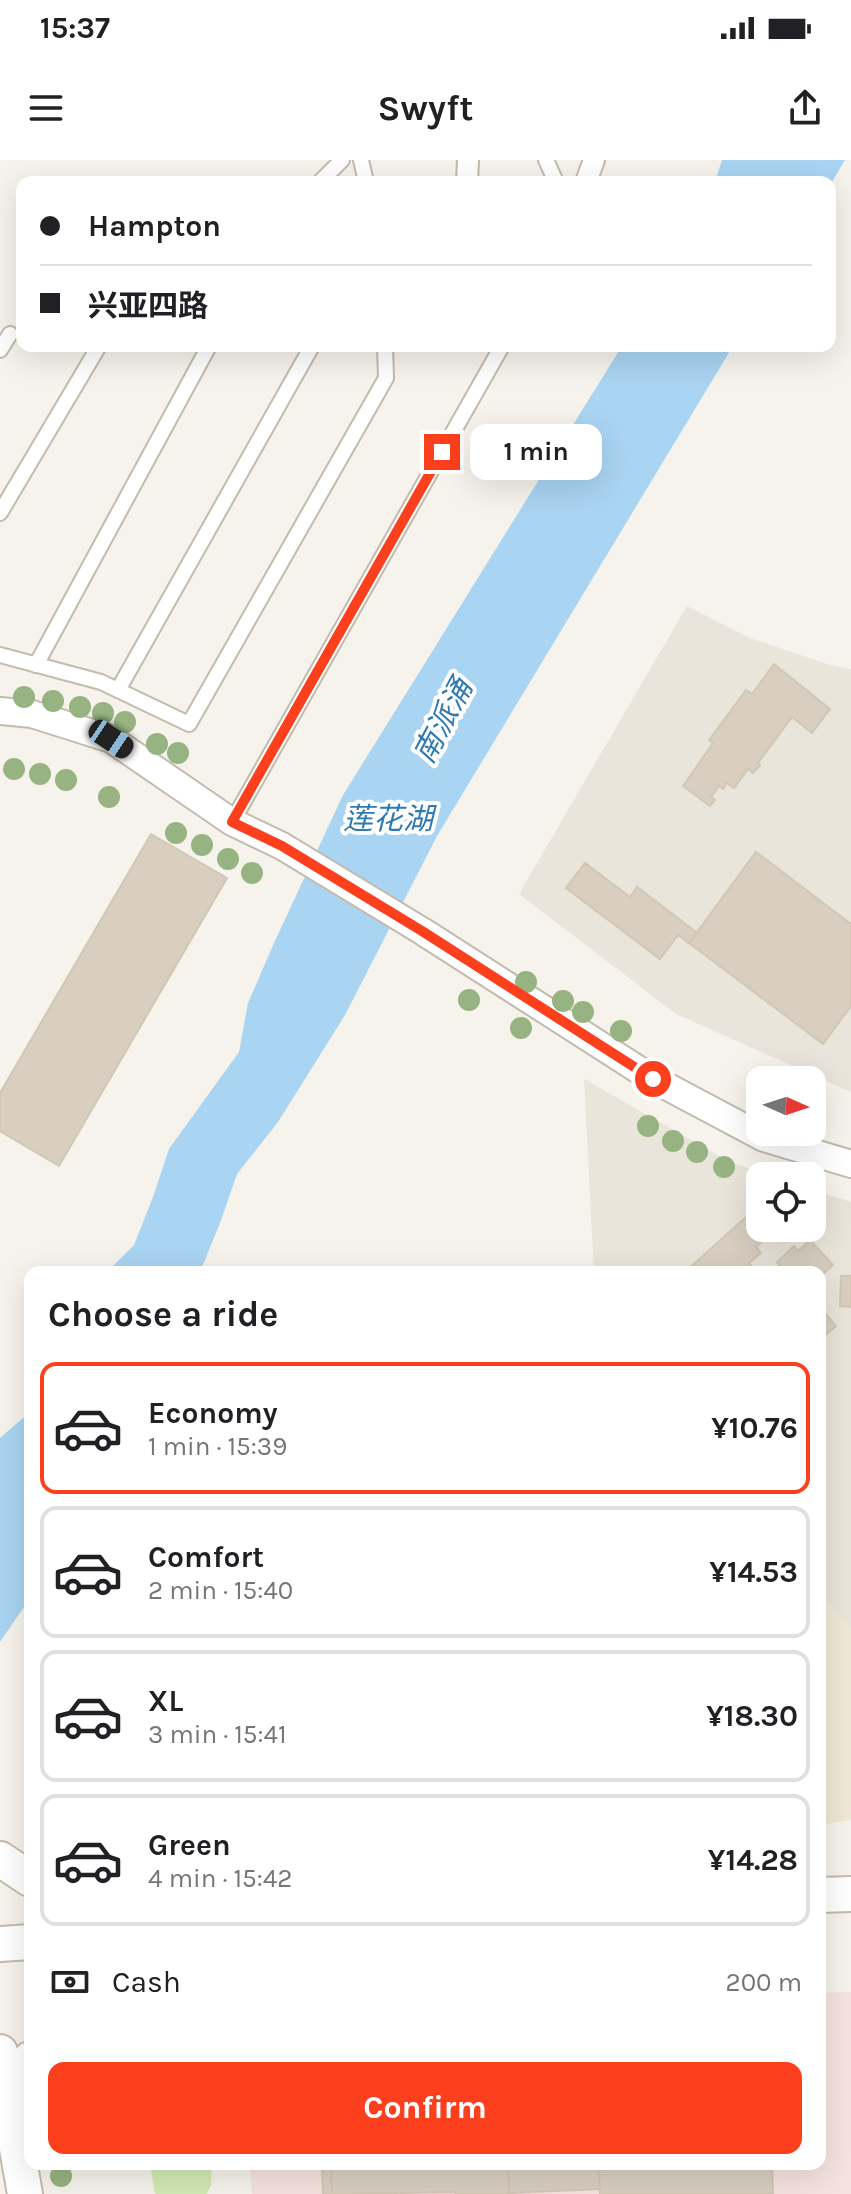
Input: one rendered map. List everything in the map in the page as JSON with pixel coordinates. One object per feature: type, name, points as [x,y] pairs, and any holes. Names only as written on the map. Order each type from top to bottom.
[{"type":"street","points":[[0,711],[32,714],[111,739],[232,822],[282,846],[422,931],[653,1079],[764,1138],[851,1164]]},
{"type":"street","points":[[0,724],[111,739]]},
{"type":"street","points":[[0,1859],[24,1875]]},
{"type":"street","points":[[826,1895],[851,1894]]},
{"type":"street","points":[[0,1944],[24,1942]]},
{"type":"street","points":[[0,2052],[24,2189]]},
{"type":"lane","points":[[326,176],[342,160]]},
{"type":"lane","points":[[0,350],[10,334]]},
{"type":"lane","points":[[0,513],[95,352]]},
{"type":"lane","points":[[36,665],[206,352]]},
{"type":"lane","points":[[118,690],[309,352]]},
{"type":"lane","points":[[0,655],[101,682],[189,724],[386,378],[385,352]]},
{"type":"lane","points":[[232,822],[499,352]]},
{"type":"shaded area","points":[[687,606],[750,638],[851,669],[851,1092],[826,1081],[826,1066],[793,1066],[676,1014],[519,894]]},
{"type":"shaded area","points":[[584,1079],[730,1162],[746,1167],[746,1242],[826,1242],[826,1194],[851,1202],[851,1630],[826,1599],[826,1266],[594,1266]]},
{"type":"shaded area","points":[[826,1599],[851,1630],[851,1820],[826,1824]]},
{"type":"shaded area","points":[[851,1992],[851,2194],[252,2194],[250,2170],[826,2170],[826,1993]]},
{"type":"green space","points":[[151,2170],[212,2170],[207,2194],[155,2194]]},
{"type":"water","points":[[722,160],[845,160],[835,176],[717,176]]},
{"type":"water","name":"莲花湖","points":[[618,352],[729,352],[437,836],[345,1015],[278,1122],[237,1174],[202,1266],[113,1266],[134,1245],[169,1149],[239,1052],[248,1003],[343,795]]},
{"type":"water","points":[[24,1417],[24,1607],[0,1642],[0,1438]]},
{"type":"building","points":[[774,664],[830,709],[812,733],[792,717],[753,773],[748,769],[734,788],[727,783],[723,789],[719,786],[711,797],[715,800],[710,806],[683,786],[713,743],[709,740],[746,690],[752,694]]},
{"type":"building","points":[[151,834],[227,878],[59,1166],[0,1131],[0,1093]]},
{"type":"building","points":[[756,852],[851,924],[851,1006],[823,1044],[689,943]]},
{"type":"building","points":[[585,863],[630,897],[637,887],[696,932],[689,943],[678,935],[660,959],[566,888]]},
{"type":"building","points":[[745,1218],[746,1242],[762,1242],[756,1247],[761,1253],[749,1263],[752,1266],[692,1266]]},
{"type":"building","points":[[812,1242],[833,1265],[826,1271],[826,1266],[780,1266],[777,1262],[794,1246],[798,1251]]},
{"type":"building","points":[[841,1276],[851,1276],[851,1307],[840,1306]]},
{"type":"building","points":[[826,1314],[836,1326],[826,1335]]},
{"type":"building","points":[[322,2170],[331,2170],[332,2194],[323,2194]]},
{"type":"building","points":[[331,2170],[508,2170],[509,2194],[332,2194]]},
{"type":"building","points":[[508,2170],[599,2170],[600,2189],[509,2193]]},
{"type":"building","points":[[599,2170],[772,2170],[773,2194],[600,2194]]},
{"type":"route","points":[[442,452],[232,822],[282,846],[422,931],[653,1079]]},
{"type":"water label","name":"南派涌","points":[[443,721]]}]
